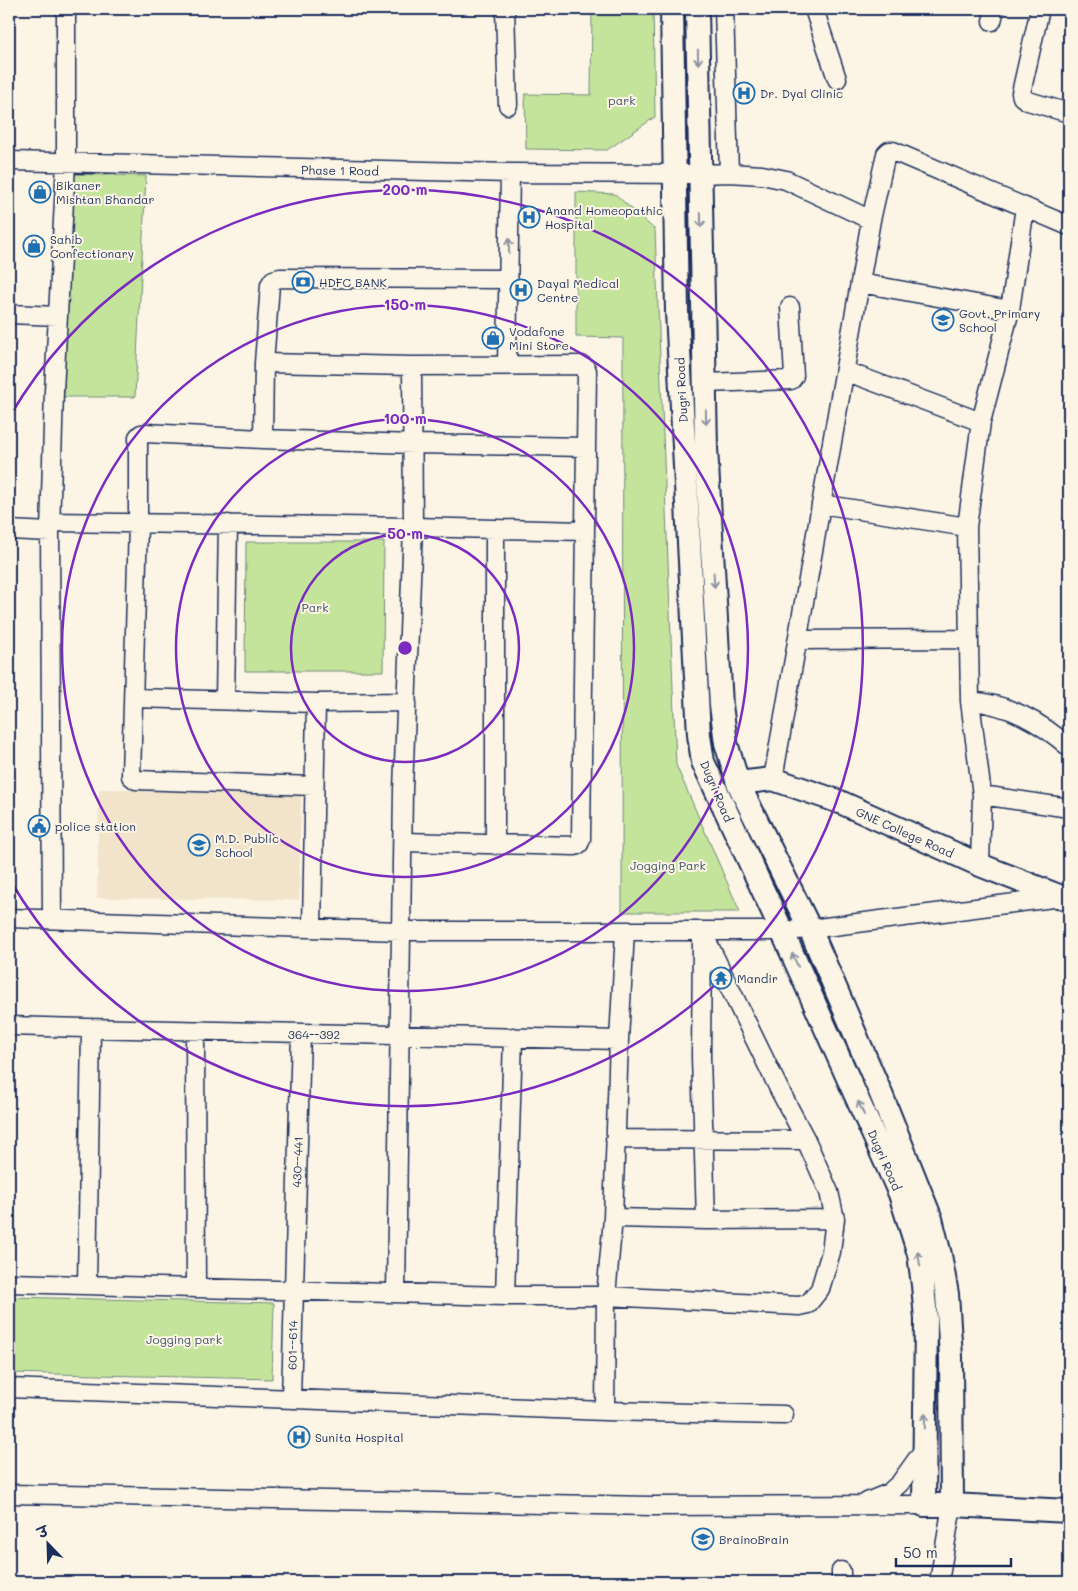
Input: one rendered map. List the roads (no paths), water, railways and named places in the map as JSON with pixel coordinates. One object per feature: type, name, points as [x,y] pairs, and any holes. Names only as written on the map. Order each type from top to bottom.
[{"type":"street","points":[[52,919],[51,527],[54,391],[66,163],[66,9]]},
{"type":"street","points":[[505,9],[508,105]]},
{"type":"street","name":"Dugri Road","points":[[672,9],[677,312],[698,735],[702,762],[782,931],[900,1194],[919,1254],[926,1318],[924,1505]]},
{"type":"street","name":"Dugri Road","points":[[698,9],[706,448],[721,705],[726,743],[738,783],[810,929],[881,1094],[931,1219],[947,1294],[951,1357],[952,1505]]},
{"type":"street","points":[[724,9],[729,173]]},
{"type":"street","points":[[814,9],[837,79]]},
{"type":"street","points":[[1040,9],[1021,93],[1022,97],[1028,101],[1069,113]]},
{"type":"street","points":[[773,778],[871,220],[886,154],[893,151],[1069,226]]},
{"type":"street","name":"Phase 1 Road","points":[[9,161],[510,173],[729,173],[762,175],[786,180],[871,220]]},
{"type":"street","points":[[507,365],[510,173]]},
{"type":"street","points":[[980,865],[982,796],[970,701],[967,527],[981,422],[1010,310],[1025,207]]},
{"type":"street","points":[[263,438],[264,363],[270,285],[273,280],[280,278],[508,279]]},
{"type":"street","points":[[860,283],[1010,310]]},
{"type":"street","points":[[705,382],[791,380],[794,376],[790,307]]},
{"type":"street","points":[[9,314],[58,316]]},
{"type":"street","points":[[264,363],[412,366],[581,365],[585,367],[581,839],[579,844],[575,846],[403,842]]},
{"type":"street","points":[[396,1293],[403,790],[413,527],[412,366]]},
{"type":"street","points":[[845,371],[981,422]]},
{"type":"street","points":[[314,786],[133,779],[131,776],[138,524],[138,437],[146,433],[413,444],[584,447]]},
{"type":"street","points":[[821,504],[967,527]]},
{"type":"street","points":[[9,530],[138,524],[228,524],[584,531]]},
{"type":"street","points":[[225,700],[228,524]]},
{"type":"street","points":[[495,845],[496,529]]},
{"type":"street","points":[[798,640],[969,639]]},
{"type":"street","points":[[134,698],[316,703],[407,702]]},
{"type":"street","points":[[970,701],[1001,706],[1024,716],[1042,725],[1069,747]]},
{"type":"street","points":[[312,928],[316,703]]},
{"type":"street","name":"GNE College Road","points":[[738,783],[773,778],[840,802],[980,865],[1066,898]]},
{"type":"street","points":[[982,796],[1069,808]]},
{"type":"street","points":[[9,918],[400,931],[782,931],[1066,898]]},
{"type":"street","points":[[605,1411],[606,1296],[613,1218],[625,931]]},
{"type":"street","points":[[702,931],[702,1140],[706,1220]]},
{"type":"street","points":[[9,1283],[505,1296],[606,1296],[799,1306],[808,1304],[820,1289],[831,1252],[835,1219],[825,1181],[702,931]]},
{"type":"street","name":"364--392","points":[[9,1026],[195,1032],[401,1034],[619,1040]]},
{"type":"street","points":[[87,1285],[91,1028]]},
{"type":"street","points":[[195,1032],[196,1288]]},
{"type":"street","name":"430--441","points":[[293,1290],[301,1034]]},
{"type":"street","points":[[505,1296],[512,1037]]},
{"type":"street","points":[[615,1139],[806,1140]]},
{"type":"street","points":[[613,1218],[706,1220],[835,1219]]},
{"type":"street","name":"601--614","points":[[291,1400],[293,1290]]},
{"type":"street","points":[[9,1388],[605,1411],[784,1415]]},
{"type":"street","points":[[860,1505],[889,1492],[900,1483],[924,1448]]},
{"type":"street","points":[[9,1494],[633,1506],[952,1505],[1069,1512]]},
{"type":"street","points":[[939,1582],[952,1505]]},
{"type":"place","name":"Dr. Dyal Clinic","points":[[744,93]]},
{"type":"place","name":"Bikaner Mishtan Bhandar","points":[[40,192]]},
{"type":"place","name":"Anand Homeopathic Hospital","points":[[529,217]]},
{"type":"place","name":"Sahib Confectionary","points":[[34,246]]},
{"type":"place","name":"HDFC BANK","points":[[303,282]]},
{"type":"place","name":"Dayal Medical Centre","points":[[521,290]]},
{"type":"place","name":"Govt. Primary School","points":[[943,320]]},
{"type":"place","name":"Vodafone Mini Store","points":[[493,338]]},
{"type":"place","name":"police station","points":[[39,826]]},
{"type":"place","name":"M.D. Public School","points":[[199,845]]},
{"type":"place","name":"Mandir","points":[[721,978]]},
{"type":"place","name":"Sunita Hospital","points":[[299,1437]]},
{"type":"place","name":"BrainoBrain","points":[[703,1539]]},
{"type":"park label","name":"park","points":[[622,100]]},
{"type":"park label","name":"Park","points":[[315,607]]},
{"type":"park label","name":"Jogging Park","points":[[668,865]]},
{"type":"park label","name":"Jogging park","points":[[184,1339]]}]
